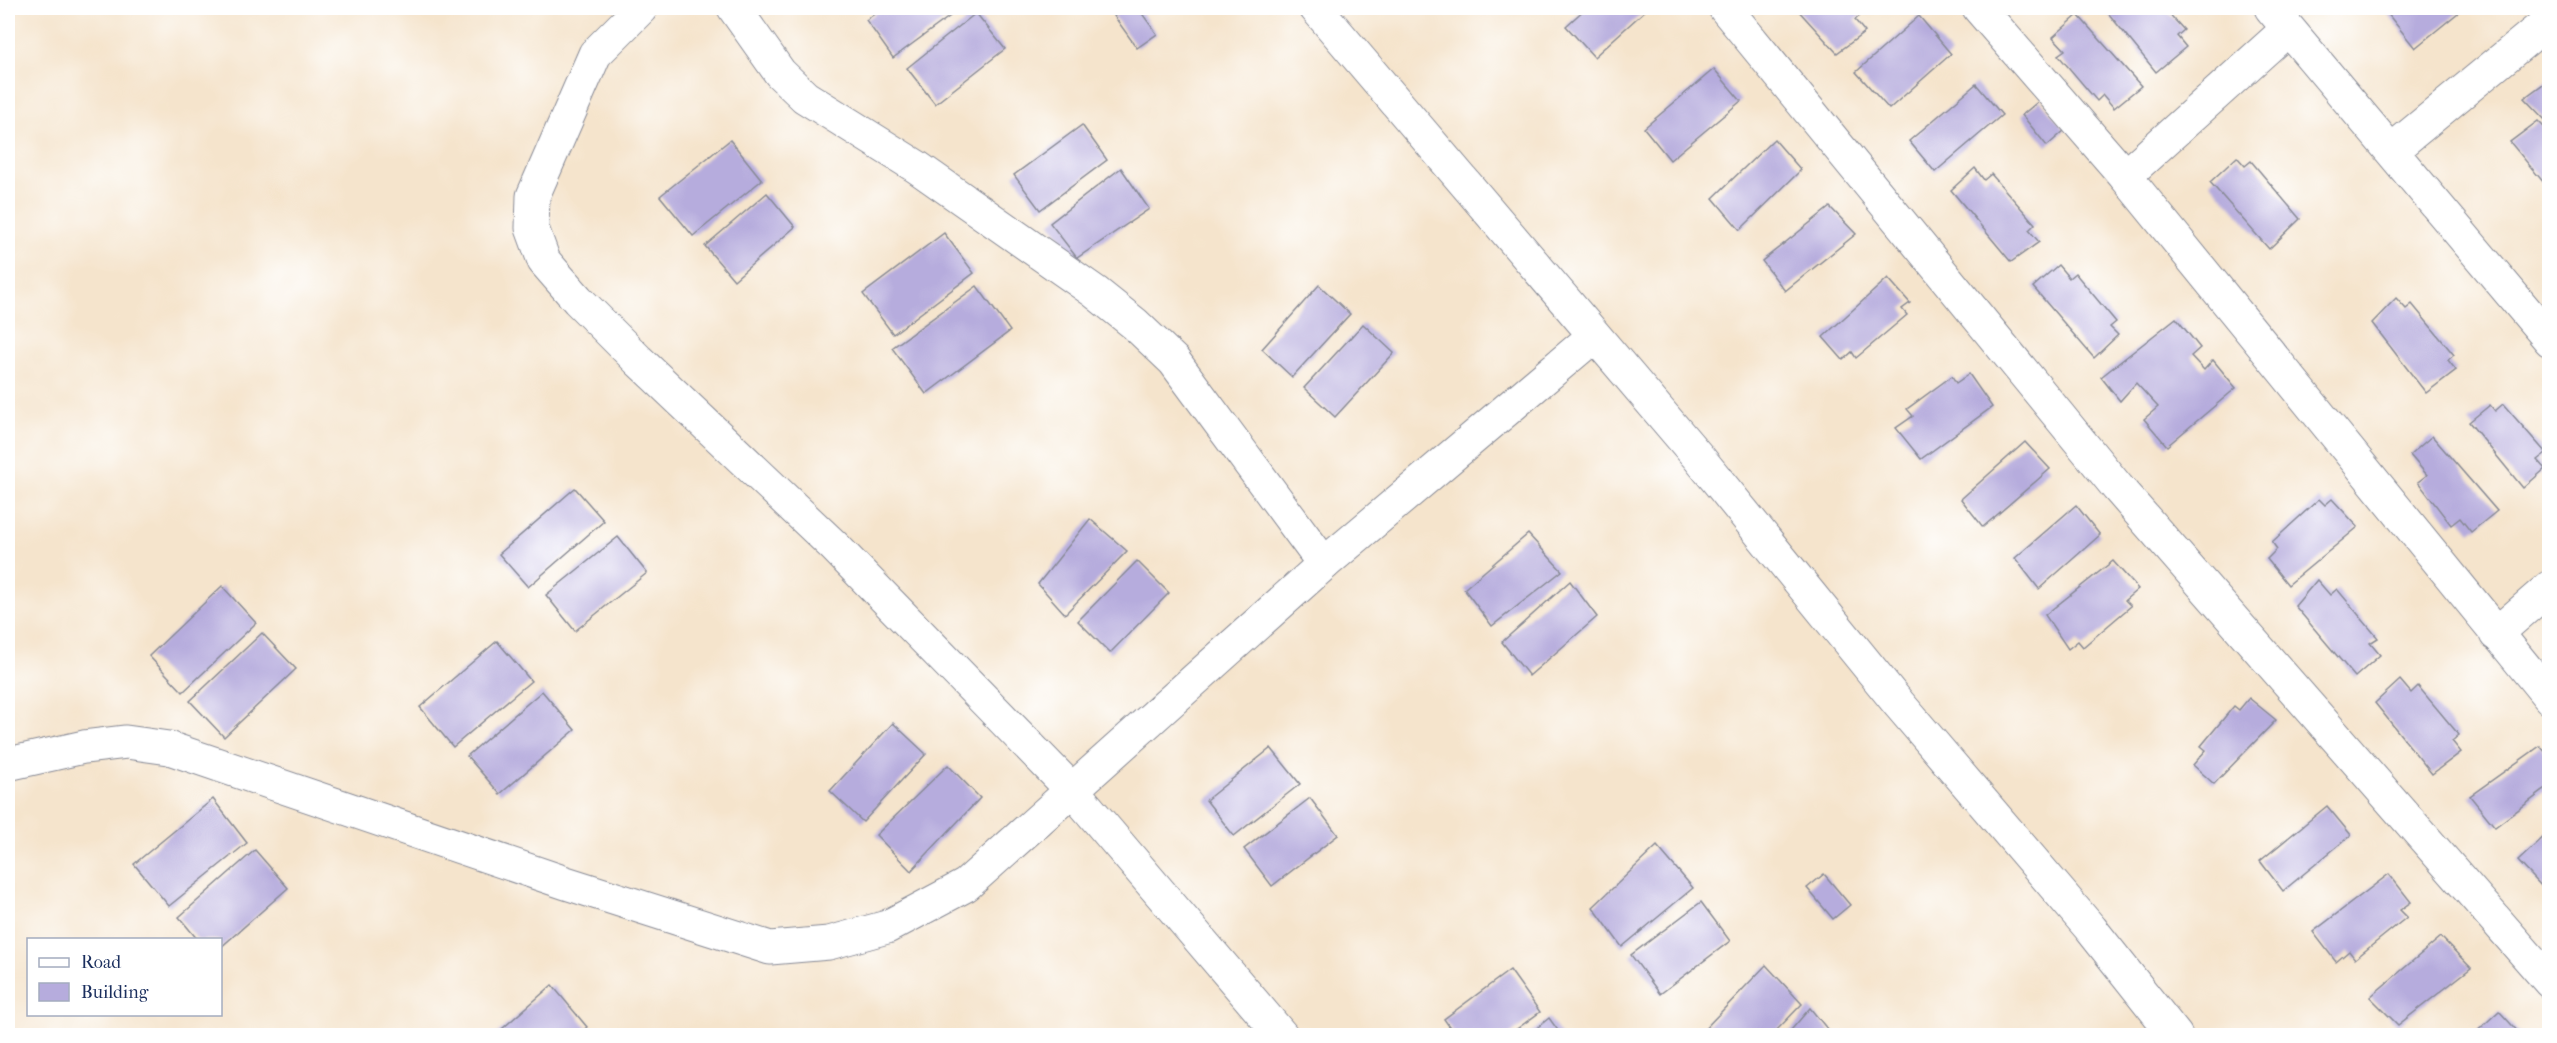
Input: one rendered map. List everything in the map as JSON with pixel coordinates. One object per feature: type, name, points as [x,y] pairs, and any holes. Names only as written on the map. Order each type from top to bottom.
[{"type":"street","points":[[641,8],[594,54],[533,196],[532,228],[544,261],[623,345],[834,546],[1074,792],[1282,1035]]},
{"type":"street","points":[[735,8],[780,73],[805,97],[916,167],[1095,292],[1135,324],[1174,361],[1324,564]]},
{"type":"street","points":[[1316,8],[1699,458],[1899,704],[2091,929],[2176,1035]]},
{"type":"street","points":[[1725,8],[2118,488],[2550,982]]},
{"type":"street","points":[[1979,8],[2125,176],[2550,698]]},
{"type":"street","points":[[2125,176],[2279,18],[2550,340]]},
{"type":"street","points":[[2392,150],[2550,20]]},
{"type":"street","points":[[8,764],[84,747],[126,742],[169,748],[566,884],[770,948],[829,943],[887,927],[966,885],[1074,792],[1324,564],[1594,336]]},
{"type":"street","points":[[2496,634],[2550,587]]},
{"type":"building","points":[[883,8],[961,8],[893,58],[866,20]]},
{"type":"building","points":[[1125,8],[1138,8],[1157,34],[1137,48],[1114,16]]},
{"type":"building","points":[[1586,8],[1648,8],[1594,57],[1566,26]]},
{"type":"building","points":[[1796,8],[1856,8],[1862,14],[1855,20],[1865,32],[1837,53]]},
{"type":"building","points":[[2104,8],[2164,8],[2184,30],[2177,36],[2186,47],[2156,72]]},
{"type":"building","points":[[2383,8],[2464,8],[2415,48]]},
{"type":"building","points":[[976,13],[1005,49],[935,104],[907,68]]},
{"type":"building","points":[[2078,15],[2141,86],[2114,108],[2103,95],[2097,101],[2058,55],[2065,50],[2053,37]]},
{"type":"building","points":[[1919,16],[1951,54],[1889,109],[1856,72]]},
{"type":"building","points":[[1714,69],[1741,101],[1670,160],[1644,128]]},
{"type":"building","points":[[2550,79],[2550,125],[2524,98]]},
{"type":"building","points":[[1976,84],[2002,115],[1935,172],[1909,141]]},
{"type":"building","points":[[2040,100],[2065,130],[2047,146],[2022,115]]},
{"type":"building","points":[[2538,121],[2550,133],[2550,190],[2510,142]]},
{"type":"building","points":[[1082,125],[1107,160],[1040,210],[1014,175]]},
{"type":"building","points":[[1774,139],[1801,170],[1740,230],[1713,198]]},
{"type":"building","points":[[730,140],[762,180],[693,236],[660,196]]},
{"type":"building","points":[[2237,157],[2245,166],[2251,161],[2300,219],[2269,249],[2210,182]]},
{"type":"building","points":[[1121,168],[1149,209],[1077,258],[1050,223]]},
{"type":"building","points":[[1975,168],[1984,180],[1991,174],[2035,224],[2029,230],[2039,242],[2011,262],[1951,190]]},
{"type":"building","points":[[767,193],[795,227],[734,280],[705,246]]},
{"type":"building","points":[[1830,207],[1856,234],[1785,291],[1762,261]]},
{"type":"building","points":[[944,233],[974,273],[893,334],[863,294]]},
{"type":"building","points":[[2058,265],[2069,278],[2075,273],[2116,322],[2110,327],[2118,335],[2094,358],[2033,287]]},
{"type":"building","points":[[1888,278],[1910,303],[1902,309],[1907,315],[1856,358],[1852,352],[1843,360],[1823,337]]},
{"type":"building","points":[[1319,285],[1350,314],[1292,377],[1262,349]]},
{"type":"building","points":[[977,286],[1010,331],[926,394],[892,348]]},
{"type":"building","points":[[2396,298],[2406,309],[2412,304],[2454,355],[2448,360],[2456,370],[2426,393],[2372,323]]},
{"type":"building","points":[[2176,318],[2200,348],[2191,356],[2204,370],[2213,360],[2236,388],[2167,446],[2144,419],[2158,407],[2136,383],[2120,401],[2101,377]]},
{"type":"building","points":[[1363,324],[1394,353],[1335,417],[1304,388]]},
{"type":"building","points":[[1969,374],[1992,407],[1921,459],[1896,428],[1913,416],[1907,409],[1952,376],[1956,383]]},
{"type":"building","points":[[2503,404],[2546,453],[2537,460],[2545,469],[2523,488],[2469,422],[2490,405],[2495,411]]},
{"type":"building","points":[[2432,436],[2497,511],[2471,532],[2460,518],[2451,525],[2418,482],[2427,475],[2410,455]]},
{"type":"building","points":[[2025,442],[2050,469],[1983,527],[1961,499]]},
{"type":"building","points":[[575,488],[604,521],[528,587],[499,554]]},
{"type":"building","points":[[2319,499],[2325,505],[2332,499],[2358,527],[2288,585],[2267,559],[2277,549],[2272,542]]},
{"type":"building","points":[[2076,505],[2100,535],[2039,589],[2015,558]]},
{"type":"building","points":[[1090,519],[1127,551],[1065,614],[1038,584]]},
{"type":"building","points":[[1528,534],[1562,571],[1492,626],[1464,589]]},
{"type":"building","points":[[618,537],[647,573],[575,631],[546,595]]},
{"type":"building","points":[[1137,561],[1169,593],[1110,653],[1078,621]]},
{"type":"building","points":[[2113,561],[2138,589],[2125,600],[2131,606],[2083,647],[2078,641],[2068,649],[2045,615]]},
{"type":"building","points":[[2317,580],[2330,595],[2337,589],[2378,638],[2370,643],[2380,655],[2355,677],[2295,606]]},
{"type":"building","points":[[1570,581],[1597,617],[1529,676],[1502,642]]},
{"type":"building","points":[[222,586],[256,623],[183,692],[149,656]]},
{"type":"building","points":[[262,633],[296,669],[224,737],[190,701]]},
{"type":"building","points":[[497,641],[531,681],[453,747],[420,707]]},
{"type":"building","points":[[2400,680],[2411,693],[2418,686],[2459,735],[2452,741],[2461,752],[2432,774],[2375,703]]},
{"type":"building","points":[[542,691],[575,730],[500,794],[467,756]]},
{"type":"building","points":[[2249,698],[2276,720],[2214,784],[2193,765],[2206,750],[2201,746],[2234,706],[2239,710]]},
{"type":"building","points":[[893,723],[926,754],[863,822],[830,791]]},
{"type":"building","points":[[2540,746],[2550,757],[2550,786],[2495,827],[2470,796]]},
{"type":"building","points":[[1271,748],[1300,784],[1234,836],[1206,800]]},
{"type":"building","points":[[948,765],[980,798],[911,871],[876,835]]},
{"type":"building","points":[[1310,798],[1338,835],[1272,886],[1244,849]]},
{"type":"building","points":[[213,799],[247,843],[169,906],[134,864]]},
{"type":"building","points":[[2327,806],[2351,835],[2283,891],[2260,861]]},
{"type":"building","points":[[2550,831],[2550,886],[2545,890],[2518,861]]},
{"type":"building","points":[[1657,846],[1693,888],[1622,947],[1593,907]]},
{"type":"building","points":[[255,850],[288,888],[222,946],[222,938],[196,938],[179,917]]},
{"type":"building","points":[[1824,874],[1850,905],[1833,919],[1807,888]]},
{"type":"building","points":[[2389,874],[2411,902],[2400,910],[2407,917],[2355,959],[2349,951],[2336,962],[2313,932]]},
{"type":"building","points":[[1701,902],[1730,941],[1660,994],[1631,955]]},
{"type":"building","points":[[2441,937],[2471,968],[2398,1025],[2370,997]]},
{"type":"building","points":[[1766,965],[1802,1004],[1771,1036],[1698,1036]]},
{"type":"building","points":[[1510,970],[1540,1012],[1507,1036],[1456,1036],[1444,1019]]},
{"type":"building","points":[[552,985],[587,1027],[577,1036],[494,1036]]},
{"type":"building","points":[[1810,1008],[1833,1036],[1786,1036]]},
{"type":"building","points":[[2499,1011],[2522,1036],[2472,1036]]},
{"type":"building","points":[[1549,1018],[1562,1036],[1527,1036]]}]
